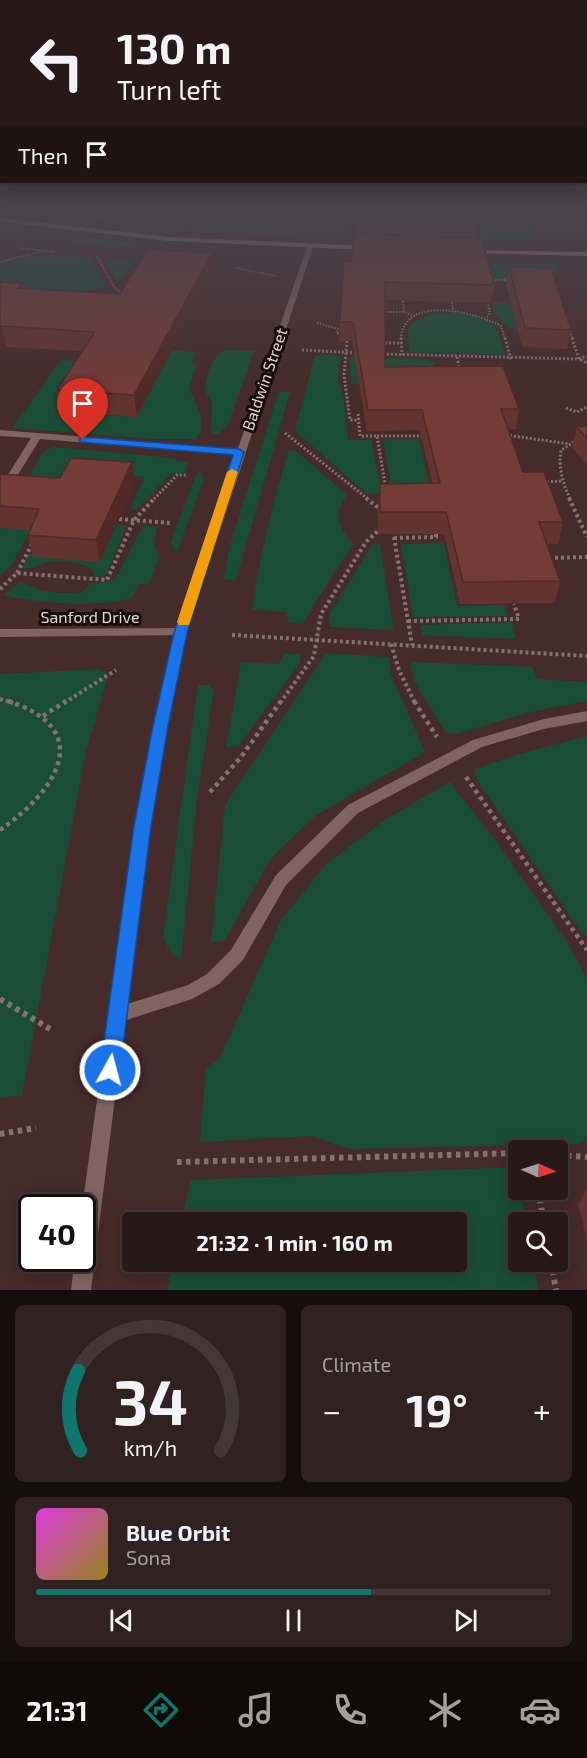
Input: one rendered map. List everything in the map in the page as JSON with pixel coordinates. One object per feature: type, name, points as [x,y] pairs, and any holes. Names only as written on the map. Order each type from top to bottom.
[{"type":"street","name":"Baldwin Street","points":[[81,1290],[142,826],[181,633],[239,452],[301,273]]},
{"type":"street","points":[[0,433],[239,452]]},
{"type":"street","points":[[6,486],[38,436]]},
{"type":"street","name":"Sanford Drive","points":[[0,633],[181,633]]},
{"type":"street","points":[[117,1015],[192,991],[213,979],[237,955],[281,880],[353,809],[451,757],[489,740],[544,724],[587,716]]},
{"type":"path","points":[[106,273],[114,287],[126,297]]},
{"type":"path","points":[[262,273],[276,276]]},
{"type":"path","points":[[484,280],[519,280]]},
{"type":"path","points":[[403,301],[404,312]]},
{"type":"path","points":[[452,302],[453,311]]},
{"type":"path","points":[[487,317],[490,313],[488,303]]},
{"type":"path","points":[[402,355],[402,328],[407,321],[431,312],[453,311],[487,317],[501,326],[511,359]]},
{"type":"path","points":[[384,312],[404,312],[416,316]]},
{"type":"path","points":[[317,323],[334,327],[338,329],[337,334],[339,334]]},
{"type":"path","points":[[568,326],[579,359],[587,363]]},
{"type":"path","points":[[356,342],[347,341],[344,375],[350,420],[358,420]]},
{"type":"path","points":[[374,343],[402,343]]},
{"type":"path","points":[[298,350],[358,353]]},
{"type":"path","points":[[380,354],[511,359],[579,359],[587,356]]},
{"type":"path","points":[[457,357],[461,378]]},
{"type":"path","points":[[566,408],[577,412],[587,408]]},
{"type":"path","points":[[357,414],[360,436],[429,436]]},
{"type":"path","points":[[285,433],[383,512]]},
{"type":"path","points":[[503,435],[571,444]]},
{"type":"path","points":[[377,436],[387,499]]},
{"type":"path","points":[[579,439],[561,450],[558,458],[563,481],[587,537]]},
{"type":"path","points":[[16,573],[107,580],[134,520],[177,475],[188,475]]},
{"type":"path","points":[[534,482],[563,481]]},
{"type":"path","points":[[119,519],[170,523]]},
{"type":"path","points":[[210,792],[241,757],[314,656],[321,614],[366,542],[383,526]]},
{"type":"path","points":[[393,528],[412,646]]},
{"type":"path","points":[[394,538],[436,537],[435,534]]},
{"type":"path","points":[[0,588],[16,573],[33,542]]},
{"type":"path","points":[[540,558],[587,557]]},
{"type":"path","points":[[408,621],[519,619],[514,604]]},
{"type":"path","points":[[232,635],[587,656]]},
{"type":"path","points":[[392,644],[396,664],[411,700],[587,950]]},
{"type":"path","points":[[43,716],[116,670]]},
{"type":"path","points":[[0,699],[20,703],[43,716],[51,725],[60,744],[60,761],[51,785],[25,815],[0,830]]},
{"type":"path","points":[[0,999],[50,1029]]},
{"type":"path","points":[[0,1134],[36,1128]]},
{"type":"path","points":[[177,1162],[508,1153]]},
{"type":"path","points":[[568,1155],[587,1156]]},
{"type":"path","points":[[553,1272],[556,1290]]},
{"type":"shaded area","points":[[0,273],[587,273],[587,1290],[0,1290]]},
{"type":"green space","points":[[0,273],[99,273],[106,286],[73,294],[5,292]]},
{"type":"green space","points":[[112,273],[125,273],[117,282]]},
{"type":"green space","points":[[454,273],[558,273],[551,277],[525,280],[455,277]]},
{"type":"green space","points":[[492,303],[511,303],[517,328],[509,327],[493,313]]},
{"type":"green space","points":[[456,313],[478,316],[491,322],[499,334],[505,355],[409,352],[408,329],[413,324],[430,315]]},
{"type":"green space","points":[[171,350],[197,352],[191,363],[197,364],[189,387],[201,416],[202,431],[195,439],[155,439],[12,428],[61,360],[91,362],[61,412],[136,417]]},
{"type":"green space","points":[[230,350],[254,351],[228,425],[218,434],[211,435],[212,402],[205,391],[206,382],[213,361],[219,353]]},
{"type":"green space","points":[[315,355],[341,356],[338,377],[344,398],[348,440],[371,440],[382,493],[367,494],[295,431]]},
{"type":"green space","points":[[349,357],[426,359],[434,363],[435,384],[351,384]]},
{"type":"green space","points":[[279,391],[290,392],[236,580],[223,579],[231,542]]},
{"type":"green space","points":[[383,439],[419,439],[431,491],[392,492]]},
{"type":"green space","points":[[53,447],[164,457],[189,463],[185,473],[170,475],[136,510],[131,509],[144,477],[83,472],[80,477],[59,476],[50,491],[23,489],[42,453]]},
{"type":"green space","points":[[295,450],[347,495],[340,508],[339,520],[353,544],[302,624],[289,623],[286,612],[252,610],[277,491],[288,452]]},
{"type":"green space","points":[[201,471],[204,479],[176,554],[171,542],[196,475]]},
{"type":"green space","points":[[117,525],[126,526],[106,575],[94,577],[94,571],[90,568],[64,562],[50,562],[33,568],[22,568],[30,554],[100,562]]},
{"type":"green space","points":[[143,525],[157,527],[154,545],[159,556],[150,584],[138,584],[132,599],[102,603],[68,603],[34,601],[4,595],[21,582],[43,590],[74,593],[82,592],[91,583],[108,582],[116,578]]},
{"type":"green space","points":[[0,528],[31,530],[11,566],[0,575]]},
{"type":"green space","points":[[444,543],[457,606],[505,605],[508,616],[413,617],[401,544]]},
{"type":"green space","points":[[373,544],[380,544],[394,630],[329,627],[330,613]]},
{"type":"green space","points":[[513,622],[516,639],[422,635],[420,625]]},
{"type":"green space","points":[[326,653],[389,657],[391,675],[425,752],[315,816],[271,858],[225,940],[211,943],[225,805]]},
{"type":"green space","points":[[284,654],[301,654],[300,663],[238,747],[226,747],[241,662],[278,664]]},
{"type":"green space","points":[[410,662],[533,667],[537,679],[587,682],[587,701],[531,712],[456,734],[445,732],[414,681]]},
{"type":"green space","points":[[100,669],[106,673],[106,682],[85,756],[22,1096],[0,1097],[0,674]]},
{"type":"green space","points":[[198,685],[210,685],[211,689],[214,689],[197,799],[181,961],[169,951],[163,936]]},
{"type":"green space","points":[[587,736],[587,936],[581,932],[477,780],[474,769]]},
{"type":"green space","points":[[450,782],[498,844],[568,943],[587,978],[587,1138],[579,1144],[568,1144],[568,1140],[508,1140],[508,1146],[349,1149],[311,1136],[200,1142],[206,1067],[219,1060],[281,920],[326,864],[386,819]]},
{"type":"green space","points":[[508,1167],[508,1200],[522,1200],[524,1212],[508,1212],[508,1272],[535,1272],[538,1290],[167,1290],[171,1272],[467,1272],[467,1212],[183,1212],[191,1180]]},
{"type":"building","points":[[133,273],[201,273],[134,395],[57,390],[95,332],[0,327],[0,282],[23,283],[18,288],[120,294]]},
{"type":"building","points":[[343,273],[491,273],[494,285],[385,282],[385,367],[503,366],[519,409],[501,409],[523,472],[544,472],[563,522],[539,522],[560,581],[463,582],[446,512],[380,512],[380,484],[440,483],[422,410],[368,410],[353,322],[340,322]]},
{"type":"building","points":[[511,273],[553,273],[571,330],[525,328]]},
{"type":"building","points":[[587,426],[587,439],[577,427]]},
{"type":"building","points":[[71,458],[132,462],[96,540],[28,535],[39,509],[0,506],[0,474],[60,478]]},
{"type":"slow traffic","points":[[184,622],[232,472]]},
{"type":"route","points":[[83,440],[239,452],[181,633],[160,726],[142,826],[110,1070]]}]
